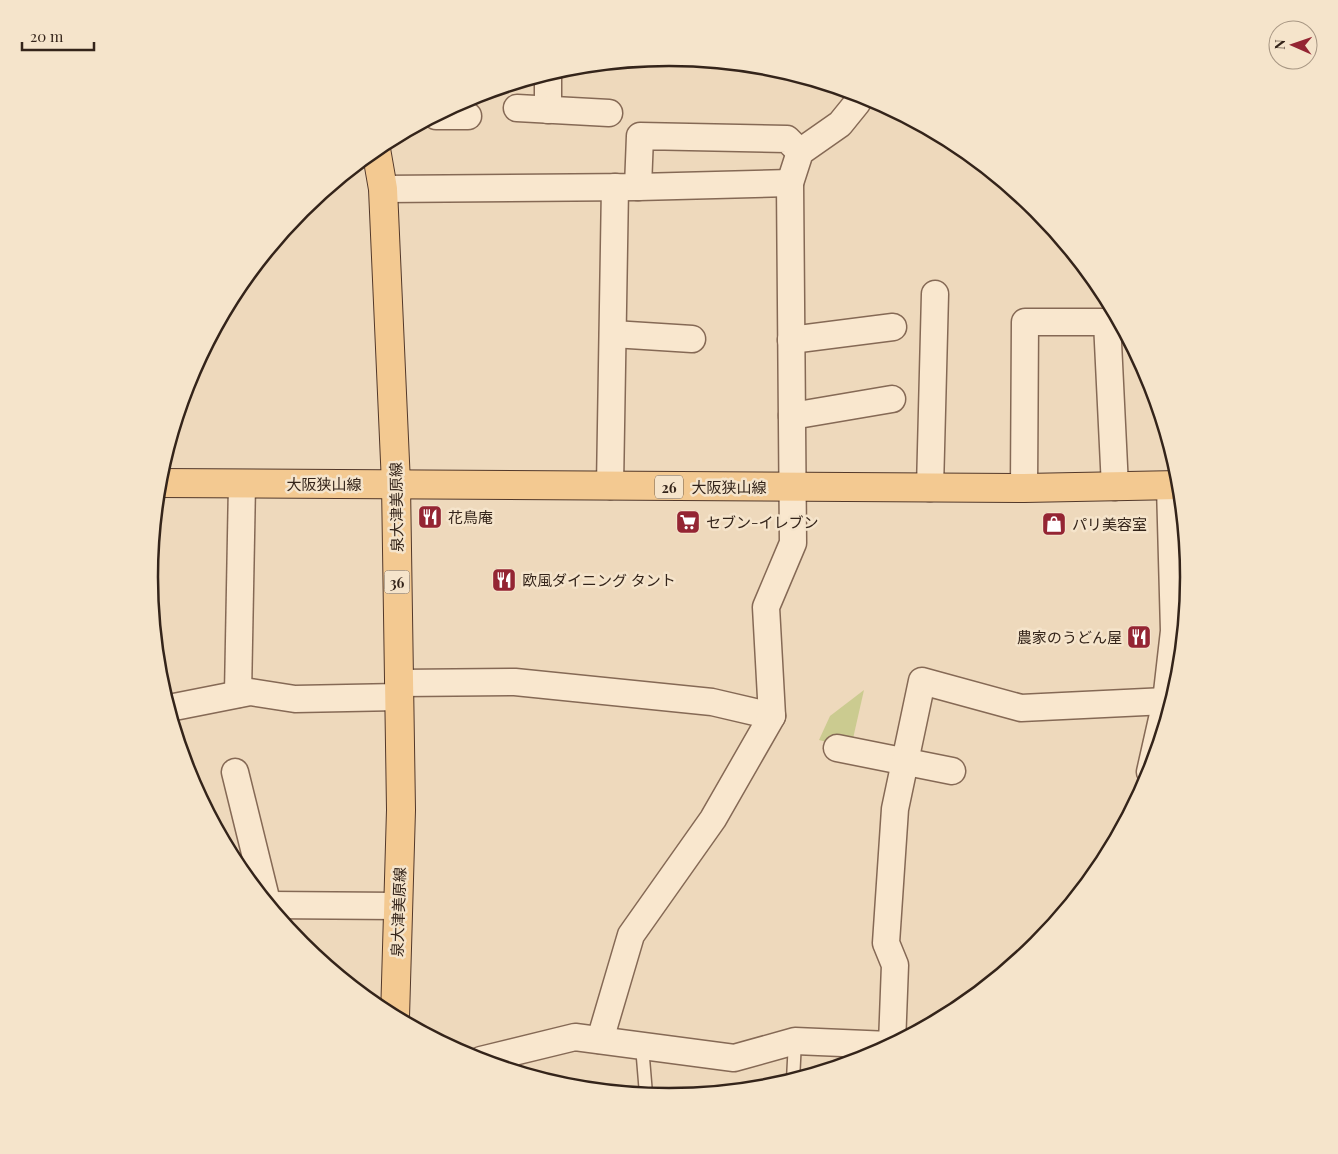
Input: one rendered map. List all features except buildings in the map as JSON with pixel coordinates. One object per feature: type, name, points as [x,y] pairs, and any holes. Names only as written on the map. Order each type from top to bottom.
[{"type":"main road","name":"泉大津美原線","points":[[378,157],[383,188],[396,484],[401,810],[395,1008]]},
{"type":"main road","name":"大阪狭山線","points":[[167,483],[930,488],[1171,486]]},
{"type":"street","points":[[548,81],[548,110]]},
{"type":"street","points":[[600,1040],[631,935],[714,819],[772,716],[766,607],[793,543],[790,183],[800,152],[840,124],[857,102]]},
{"type":"street","points":[[517,108],[609,113]]},
{"type":"street","points":[[450,116],[468,116]]},
{"type":"street","points":[[610,486],[613,334],[627,187],[640,136],[787,139],[800,152]]},
{"type":"street","points":[[383,188],[627,187],[790,183]]},
{"type":"street","points":[[930,488],[935,294]]},
{"type":"street","points":[[1024,488],[1025,322],[1107,322],[1115,487]]},
{"type":"street","points":[[792,340],[893,327]]},
{"type":"street","points":[[613,334],[692,339]]},
{"type":"street","points":[[792,416],[892,399]]},
{"type":"street","points":[[238,694],[242,484]]},
{"type":"street","points":[[1177,527],[1180,584]]},
{"type":"street","points":[[1171,669],[1180,592]]},
{"type":"street","points":[[891,1037],[894,965],[886,944],[895,809],[922,681],[1021,708],[1164,700]]},
{"type":"street","points":[[175,707],[250,692],[295,699],[514,682],[712,702],[772,716]]},
{"type":"street","points":[[837,748],[952,770]]},
{"type":"street","points":[[235,772],[264,888]]},
{"type":"street","points":[[277,904],[398,906]]},
{"type":"street","points":[[494,1057],[575,1037],[734,1058],[795,1041],[874,1044]]},
{"type":"lane","points":[[793,1072],[795,1041]]},
{"type":"lane","points":[[642,1046],[645,1087]]},
{"type":"green space","points":[[864,690],[852,743],[834,744],[819,740],[830,716]]},
{"type":"place","name":"花鳥庵","points":[[430,517]]},
{"type":"place","name":"セブン-イレブン","points":[[688,522]]},
{"type":"place","name":"パリ美容室","points":[[1054,524]]},
{"type":"place","name":"欧風ダイニング タント","points":[[504,580]]},
{"type":"place","name":"農家のうどん屋","points":[[1139,637]]}]
